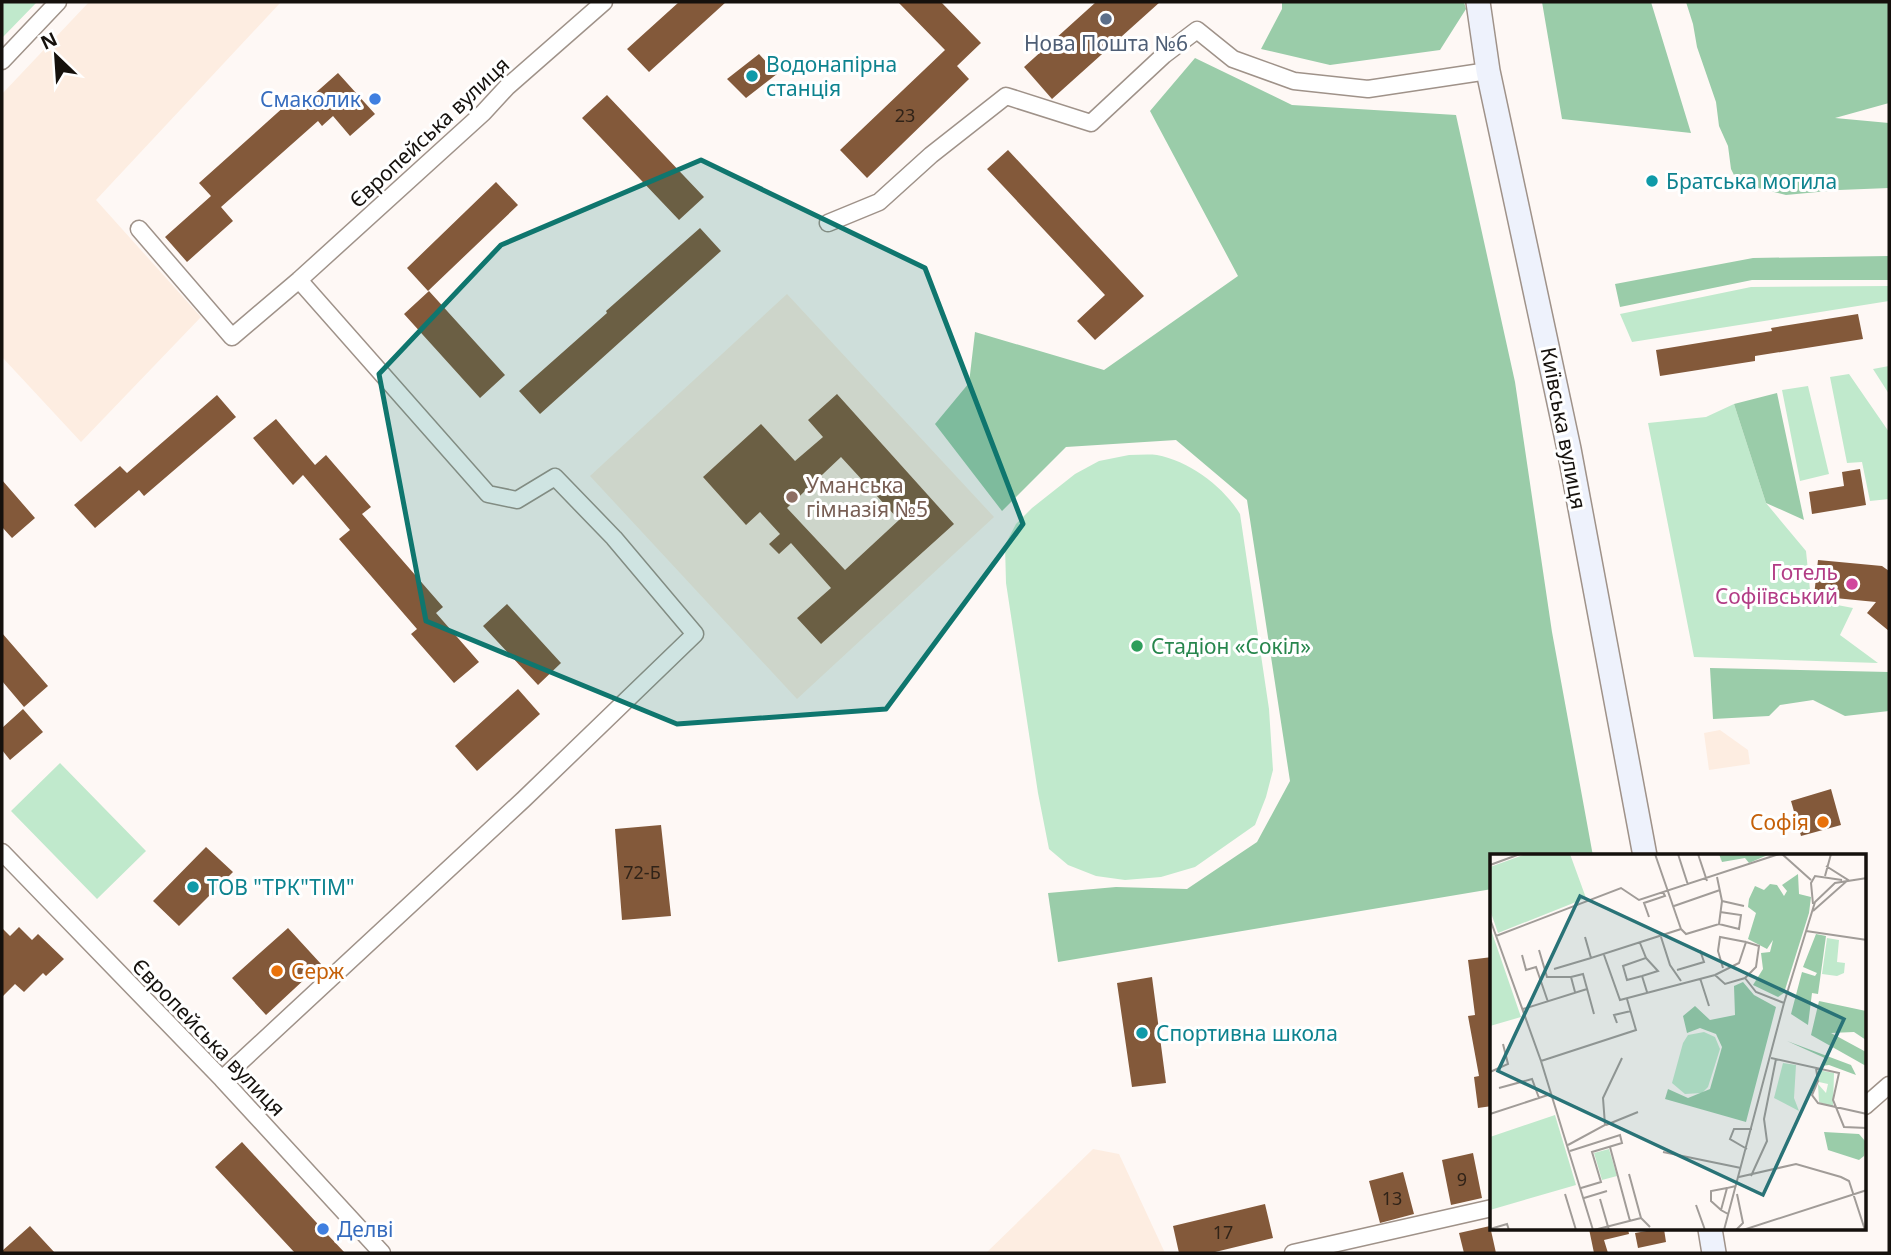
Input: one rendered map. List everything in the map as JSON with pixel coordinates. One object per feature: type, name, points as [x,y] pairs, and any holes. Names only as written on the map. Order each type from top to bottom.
[{"type":"main road","name":"Київська вулиця","points":[[1478,2],[1488,71],[1569,449],[1645,854]]},
{"type":"main road","points":[[1710,1230],[1714,1253]]},
{"type":"street","points":[[2,61],[58,2]]},
{"type":"street","name":"Європейська вулиця","points":[[139,229],[232,337],[299,280],[483,113],[507,87],[604,2]]},
{"type":"street","points":[[828,223],[879,202],[931,155],[1006,96],[1091,123],[1164,55],[1197,30],[1233,59],[1294,81],[1368,89],[1488,71]]},
{"type":"street","points":[[222,1079],[550,775],[695,634],[614,538],[555,477],[517,500],[488,494],[299,280]]},
{"type":"street","name":"Європейська вулиця","points":[[2,852],[222,1079],[382,1253]]},
{"type":"street","points":[[1867,1104],[1889,1085]]},
{"type":"street","points":[[1293,1253],[1490,1208]]},
{"type":"highlighted area","points":[[701,160],[925,268],[1023,524],[886,709],[677,724],[426,621],[379,374],[501,245]]},
{"type":"shaded area","points":[[89,2],[281,2],[96,200],[201,317],[81,442],[2,357],[2,94]]},
{"type":"shaded area","name":"Уманська гімназія №5","points":[[787,294],[994,517],[797,699],[590,476]]},
{"type":"shaded area","points":[[1720,730],[1748,750],[1750,764],[1709,770],[1704,733]]},
{"type":"shaded area","points":[[1093,1149],[1119,1154],[1165,1253],[986,1253]]},
{"type":"green space","points":[[2,2],[37,2],[2,38]]},
{"type":"green space","points":[[1282,2],[1464,2],[1466,9],[1440,50],[1330,65],[1261,49],[1282,9]]},
{"type":"green space","points":[[1542,2],[1651,2],[1691,133],[1562,119]]},
{"type":"green space","points":[[1686,2],[1889,2],[1889,103],[1835,118],[1889,123],[1889,188],[1786,195],[1738,183],[1731,169],[1728,146],[1719,126],[1716,102],[1697,47]]},
{"type":"green space","points":[[1195,58],[1292,105],[1456,115],[1515,382],[1552,632],[1593,854],[1490,854],[1490,889],[1058,962],[1048,893],[1116,887],[1187,889],[1257,842],[1290,781],[1247,500],[1176,440],[1066,447],[1002,511],[935,424],[969,383],[975,332],[1104,370],[1238,276],[1150,111]]},
{"type":"green space","points":[[1889,256],[1889,280],[1752,280],[1620,307],[1615,284],[1753,258]]},
{"type":"green space","points":[[1889,286],[1889,301],[1632,342],[1620,314],[1751,287]]},
{"type":"green space","points":[[1889,366],[1889,394],[1873,369]]},
{"type":"green space","points":[[1849,374],[1889,432],[1889,499],[1870,501],[1862,462],[1847,463],[1830,377]]},
{"type":"green space","points":[[1808,386],[1829,474],[1800,481],[1782,390]]},
{"type":"green space","points":[[1777,393],[1804,520],[1766,503],[1734,404]]},
{"type":"green space","points":[[1734,404],[1766,503],[1806,551],[1811,600],[1853,608],[1840,635],[1878,663],[1694,657],[1648,423],[1706,417]]},
{"type":"green space","name":"Стадіон «Сокіл»","points":[[1129,455],[1157,455],[1193,469],[1215,485],[1240,514],[1269,709],[1273,770],[1255,825],[1195,867],[1161,877],[1125,880],[1096,876],[1068,865],[1049,849],[1006,583],[1005,545],[1016,524],[1075,474],[1099,461]]},
{"type":"green space","points":[[1710,668],[1889,672],[1889,711],[1845,716],[1813,700],[1780,705],[1769,716],[1713,719]]},
{"type":"green space","points":[[60,763],[146,851],[97,899],[11,811]]},
{"type":"building","points":[[679,2],[726,2],[649,72],[627,49]]},
{"type":"building","points":[[898,2],[941,2],[981,43],[957,66],[969,79],[867,178],[840,150],[945,50]]},
{"type":"building","points":[[1096,2],[1160,2],[1052,99],[1024,67]]},
{"type":"building","name":"Водонапірна станція","points":[[759,54],[777,74],[746,98],[727,79]]},
{"type":"building","points":[[338,73],[375,114],[350,136],[333,116],[322,126],[318,121],[221,207],[233,221],[187,262],[165,237],[211,196],[199,183],[296,96],[303,104]]},
{"type":"building","points":[[607,95],[704,197],[679,220],[582,118]]},
{"type":"building","points":[[1008,150],[1144,296],[1095,340],[1077,321],[1105,295],[987,169]]},
{"type":"building","points":[[496,182],[518,205],[428,291],[407,268]]},
{"type":"building","points":[[700,228],[721,251],[540,414],[519,391]]},
{"type":"building","points":[[429,291],[505,375],[480,398],[404,314]]},
{"type":"building","points":[[1858,314],[1863,339],[1755,356],[1755,361],[1660,376],[1656,350]]},
{"type":"building","points":[[837,394],[954,524],[821,644],[797,618],[831,588],[791,543],[779,554],[769,544],[780,534],[760,512],[746,525],[703,477],[761,424],[795,461],[823,437],[808,420]],"holes":[[[841,457],[899,520],[845,570],[787,508]]]},
{"type":"building","points":[[217,395],[236,417],[144,496],[139,490],[95,528],[74,505],[120,466],[127,473]]},
{"type":"building","points":[[276,419],[315,465],[326,455],[371,507],[362,514],[443,607],[436,613],[479,662],[454,683],[411,634],[417,629],[339,539],[350,530],[303,475],[293,485],[253,438]]},
{"type":"building","points":[[1860,469],[1866,505],[1812,514],[1809,492],[1844,486],[1842,472]]},
{"type":"building","points":[[2,480],[35,518],[12,538],[2,527]]},
{"type":"building","name":"Готель Софіївський","points":[[1818,560],[1882,566],[1889,571],[1889,631],[1867,613],[1876,602],[1814,596]]},
{"type":"building","points":[[507,604],[561,663],[538,685],[483,626]]},
{"type":"building","points":[[2,633],[48,686],[24,707],[2,681]]},
{"type":"building","points":[[518,689],[540,714],[477,771],[455,746]]},
{"type":"building","points":[[23,709],[43,732],[10,760],[2,750],[2,728]]},
{"type":"building","points":[[1831,789],[1841,825],[1801,836],[1791,801]]},
{"type":"building","points":[[661,825],[671,916],[622,920],[615,829]]},
{"type":"building","name":"ТОВ \"ТРК\"ТІМ\"","points":[[206,847],[233,872],[179,926],[153,901]]},
{"type":"building","points":[[19,927],[32,940],[38,934],[64,959],[46,976],[43,973],[24,992],[15,984],[2,997],[2,928],[10,936]]},
{"type":"building","name":"Серж","points":[[288,928],[321,964],[266,1015],[232,978]]},
{"type":"building","points":[[1490,957],[1490,1106],[1478,1108],[1474,1077],[1479,1076],[1468,1016],[1475,1015],[1468,960]]},
{"type":"building","name":"Спортивна школа","points":[[1152,977],[1166,1083],[1132,1087],[1117,983]]},
{"type":"building","points":[[242,1142],[345,1253],[295,1253],[215,1167]]},
{"type":"building","points":[[1473,1153],[1482,1198],[1451,1205],[1442,1160]]},
{"type":"building","points":[[1403,1172],[1414,1214],[1380,1223],[1369,1181]]},
{"type":"building","points":[[1265,1204],[1273,1238],[1211,1253],[1179,1253],[1173,1226]]},
{"type":"building","points":[[30,1226],[55,1253],[2,1253],[2,1251]]},
{"type":"building","points":[[1490,1226],[1496,1253],[1464,1253],[1459,1233]]},
{"type":"building","points":[[1589,1230],[1628,1230],[1629,1234],[1604,1240],[1608,1253],[1594,1253]]},
{"type":"building","points":[[1664,1230],[1666,1242],[1638,1248],[1635,1233]]},
{"type":"place","name":"Нова Пошта №6","points":[[1106,19]]},
{"type":"place","name":"Водонапірна станція","points":[[752,76]]},
{"type":"place","name":"Смаколик","points":[[375,99]]},
{"type":"place","name":"Братська могила","points":[[1652,181]]},
{"type":"place","name":"Уманська гімназія №5","points":[[792,497]]},
{"type":"place","name":"Готель Софіївський","points":[[1852,584]]},
{"type":"place","name":"Стадіон «Сокіл»","points":[[1137,646]]},
{"type":"place","name":"Софія","points":[[1823,822]]},
{"type":"place","name":"ТОВ \"ТРК\"ТІМ\"","points":[[193,887]]},
{"type":"place","name":"Серж","points":[[277,971]]},
{"type":"place","name":"Спортивна школа","points":[[1142,1033]]},
{"type":"place","name":"Делві","points":[[323,1229]]}]
